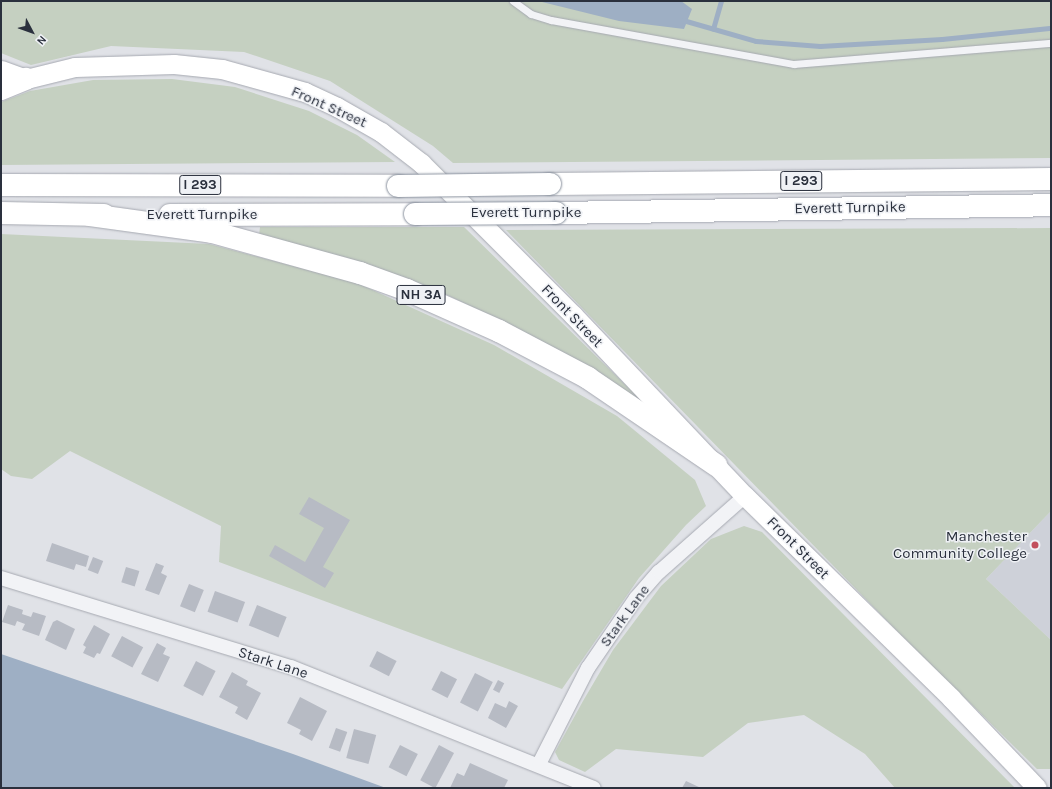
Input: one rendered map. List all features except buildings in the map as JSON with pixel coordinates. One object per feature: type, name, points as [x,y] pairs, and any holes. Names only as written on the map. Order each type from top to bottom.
[{"type":"highway","name":"NH 3A","points":[[1,89],[26,79]]},
{"type":"highway","name":"Everett Turnpike","points":[[1,185],[398,186],[1051,179]]},
{"type":"highway","name":"Everett Turnpike","points":[[1,213],[90,215],[556,213],[1051,205]]},
{"type":"highway","name":"NH 3A","points":[[90,215],[212,232],[360,272],[407,290],[499,330],[588,378],[716,465]]},
{"type":"main road","name":"Front Street","points":[[26,79],[75,67],[195,65],[222,69],[305,92],[367,123],[421,163],[573,315],[745,496],[951,698],[1037,788]]},
{"type":"main road","points":[[1,70],[26,79]]},
{"type":"street","name":"Stark Lane","points":[[539,764],[588,668],[636,598],[664,567],[745,496]]},
{"type":"street","name":"Stark Lane","points":[[1,578],[291,667],[468,739],[539,764],[594,788]]},
{"type":"lane","points":[[513,1],[530,14],[551,20],[794,64],[1051,43]]},
{"type":"shaded area","name":"Manchester Community College","points":[[1051,511],[1051,640],[986,579]]},
{"type":"green space","points":[[1,1],[1051,1],[1051,158],[453,163],[433,146],[330,81],[244,52],[111,46],[31,65],[1,53]]},
{"type":"green space","points":[[172,79],[235,87],[309,111],[357,135],[395,162],[1,165],[1,102],[30,91],[93,80]]},
{"type":"green space","points":[[260,227],[464,227],[648,407],[523,332],[435,289],[344,257],[259,236]]},
{"type":"green space","points":[[1051,228],[1051,511],[986,579],[1051,640],[1051,769],[1037,769],[895,629],[506,230]]},
{"type":"green space","points":[[1,234],[209,244],[357,283],[494,345],[617,416],[695,480],[706,506],[686,525],[639,578],[562,689],[219,562],[221,526],[70,451],[32,479],[11,476],[1,469]]},
{"type":"green space","points":[[744,526],[762,532],[1015,788],[895,788],[865,754],[804,715],[748,723],[703,757],[616,749],[585,772],[559,760],[555,752],[583,701],[613,650],[661,586],[711,539]]},
{"type":"water","points":[[538,1],[681,1],[692,9],[684,29],[619,21]]},
{"type":"water","points":[[1,654],[293,754],[386,788],[1,788]]},
{"type":"waterway","points":[[713,29],[721,1]]},
{"type":"waterway","points":[[683,20],[756,41],[820,46],[942,39],[1051,28]]},
{"type":"place","name":"Manchester Community College","points":[[1035,545]]}]
